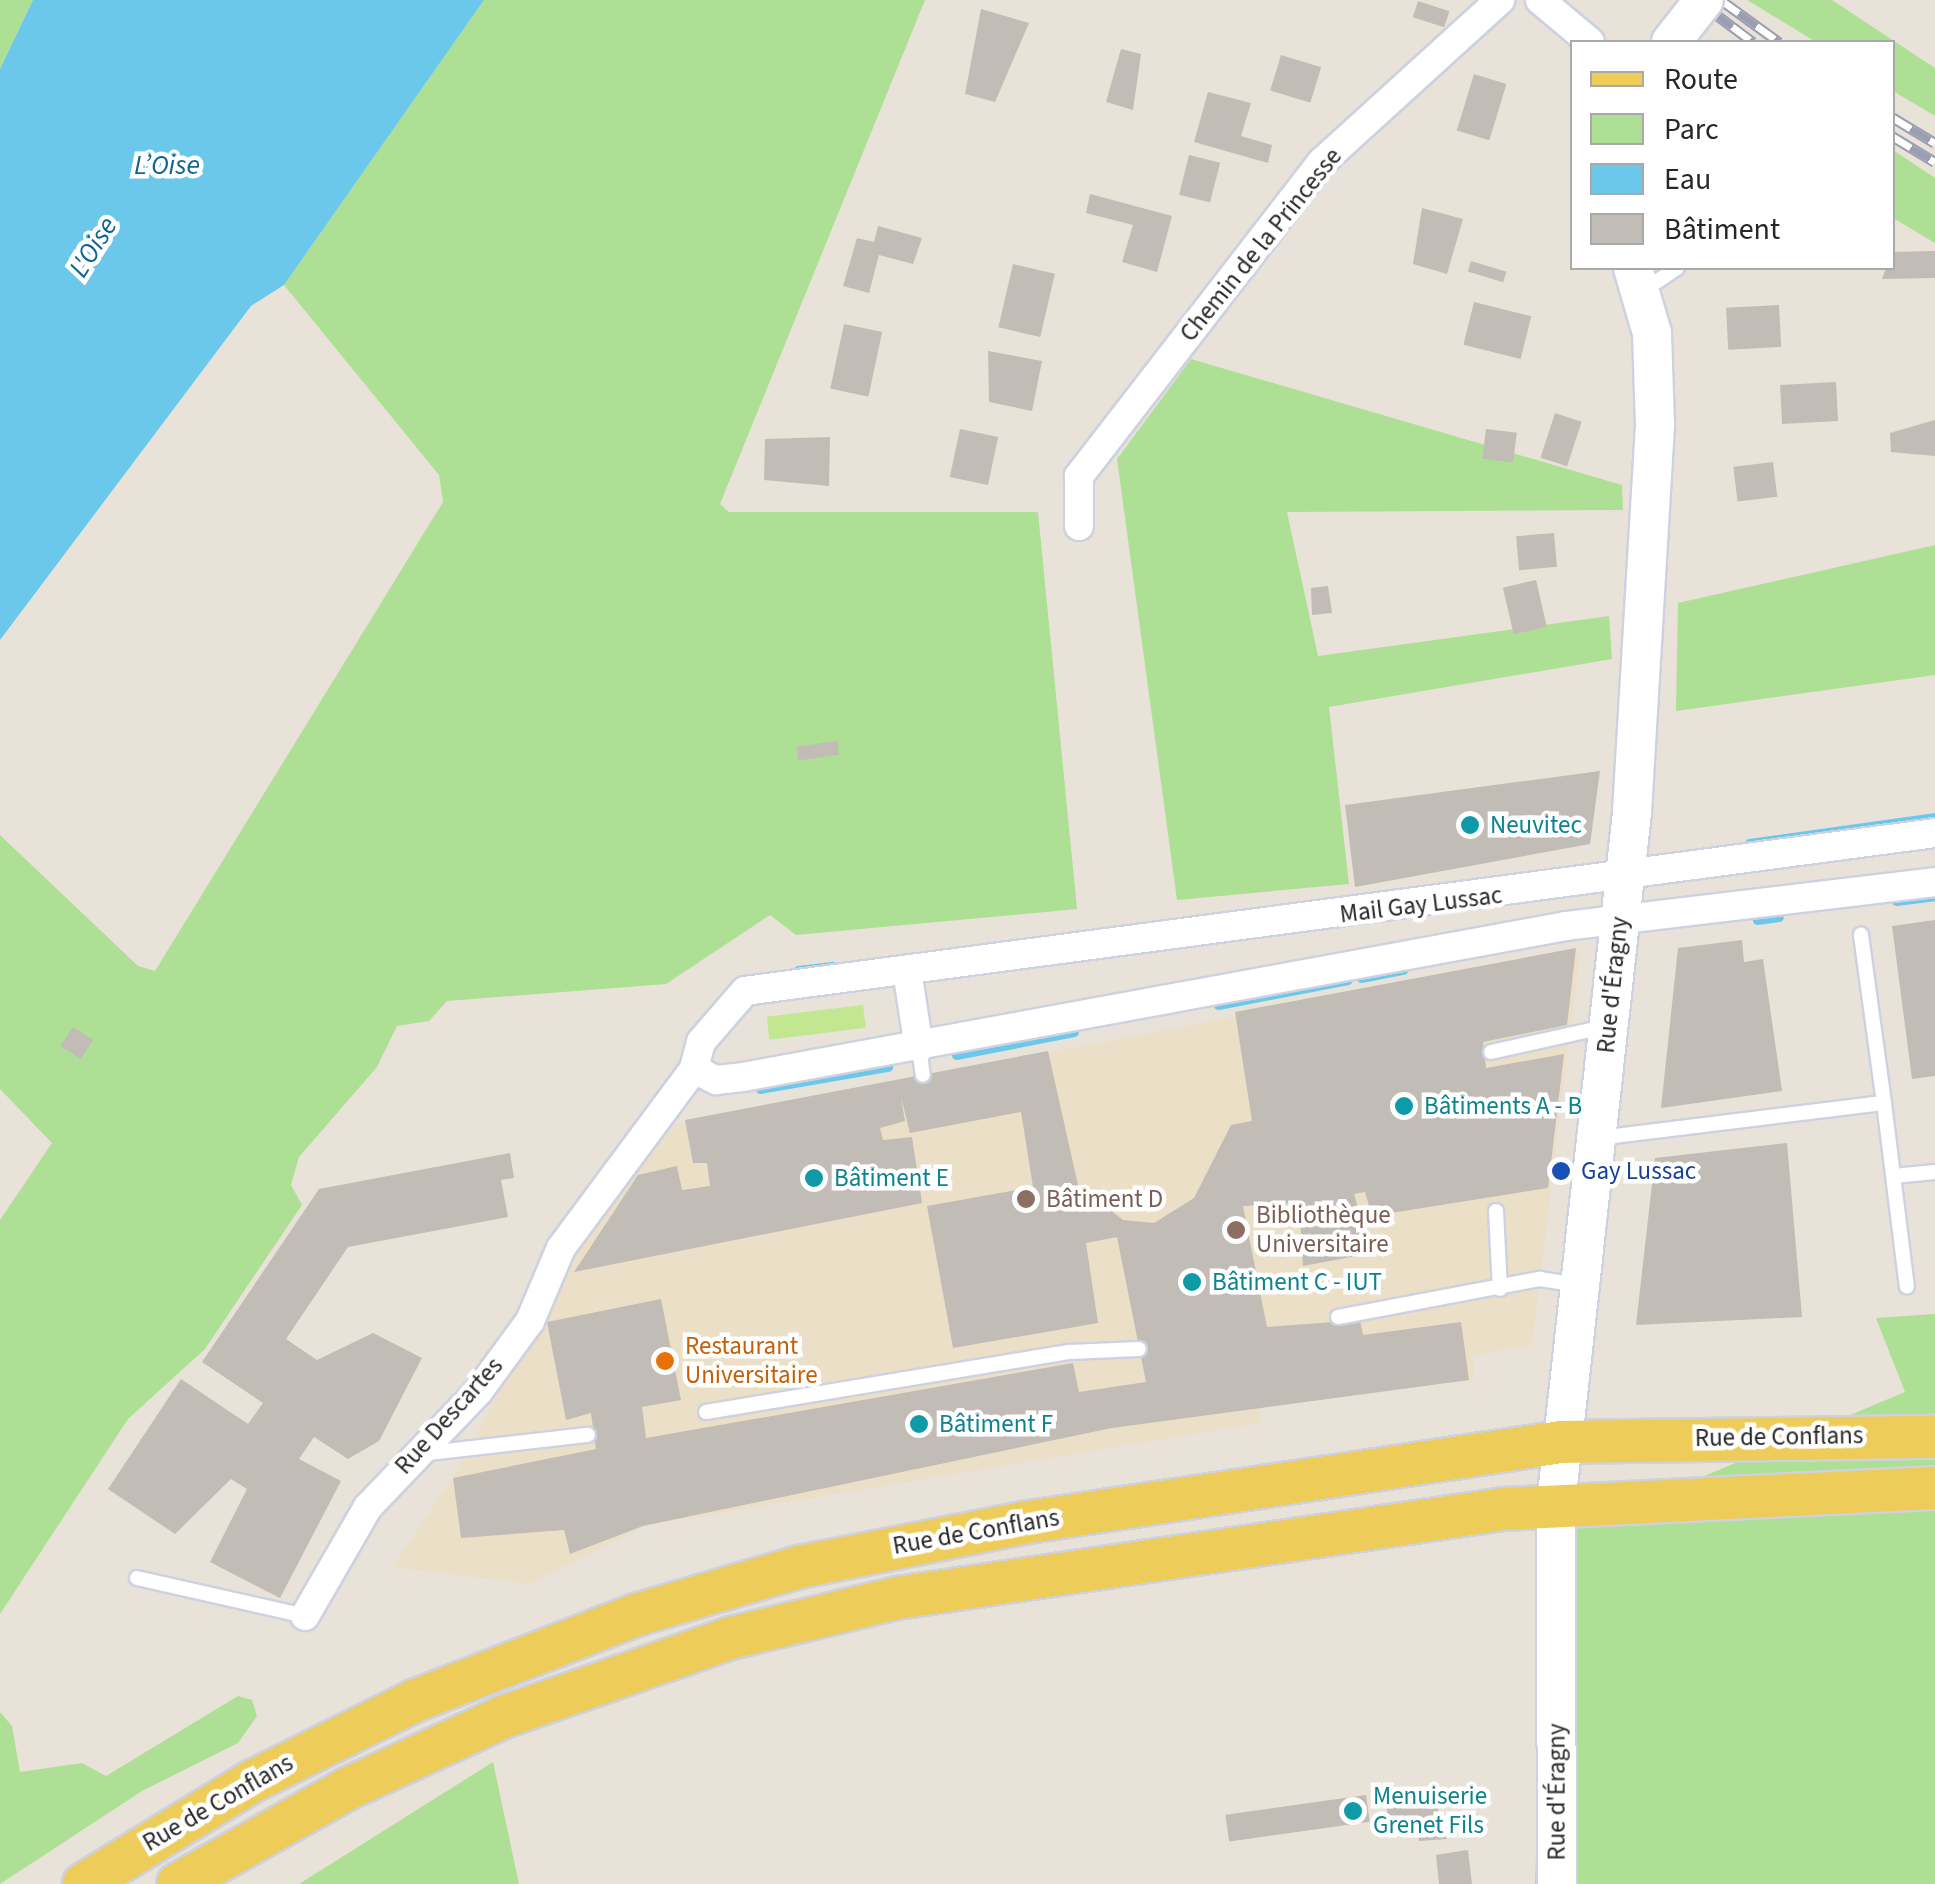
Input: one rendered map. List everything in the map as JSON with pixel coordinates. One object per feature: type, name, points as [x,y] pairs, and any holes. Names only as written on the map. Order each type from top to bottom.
[{"type":"main road","name":"Rue de Conflans","points":[[84,1884],[237,1790],[400,1707],[745,1581],[1029,1522],[1561,1442],[1935,1437]]},
{"type":"main road","name":"Rue de Conflans","points":[[178,1884],[454,1738],[767,1628],[1014,1576],[1556,1504],[1935,1488]]},
{"type":"street","name":"Chemin de la Princesse","points":[[1079,526],[1079,476],[1322,162],[1500,0]]},
{"type":"street","points":[[1540,0],[1588,40]]},
{"type":"street","points":[[1673,40],[1704,0]]},
{"type":"street","name":"Rue d'Éragny","points":[[1556,1884],[1556,1504],[1620,923],[1655,425],[1652,333],[1636,280]]},
{"type":"street","name":"Mail Gay Lussac","points":[[1935,833],[745,991],[701,1042],[694,1068],[716,1080],[921,1061],[1620,923],[1935,882]]},
{"type":"street","points":[[906,970],[921,1061]]},
{"type":"street","name":"Rue Descartes","points":[[305,1616],[340,1545],[520,1336],[560,1248],[694,1068]]},
{"type":"lane","points":[[1636,280],[1670,270]]},
{"type":"lane","points":[[1862,935],[1907,1287]]},
{"type":"lane","points":[[1491,1052],[1610,1026]]},
{"type":"lane","points":[[1597,1138],[1884,1102]]},
{"type":"lane","points":[[1894,1176],[1935,1172]]},
{"type":"lane","points":[[1496,1211],[1500,1289]]},
{"type":"lane","points":[[1338,1317],[1500,1289],[1540,1278],[1579,1285]]},
{"type":"lane","points":[[706,1412],[1070,1352],[1139,1350]]},
{"type":"lane","points":[[416,1454],[588,1436]]},
{"type":"lane","points":[[137,1578],[305,1616]]},
{"type":"shaded area","points":[[1580,950],[1532,1346],[1473,1355],[1474,1380],[1260,1406],[1260,1423],[644,1526],[530,1584],[393,1567],[453,1478],[578,1246],[661,1127]]},
{"type":"green space","points":[[0,0],[33,0],[0,69]]},
{"type":"green space","points":[[484,0],[925,0],[720,504],[729,512],[1038,512],[1077,909],[796,935],[770,915],[666,984],[447,1001],[429,1021],[397,1026],[377,1067],[299,1157],[291,1185],[302,1205],[205,1349],[128,1419],[0,1614],[0,1220],[52,1143],[0,1089],[0,835],[138,966],[155,971],[443,502],[439,475],[284,285]]},
{"type":"green space","points":[[1747,0],[1832,0],[1893,40],[1813,40]]},
{"type":"green space","points":[[1895,42],[1935,68],[1935,116],[1895,92]]},
{"type":"green space","points":[[1895,151],[1935,178],[1935,243],[1895,219]]},
{"type":"green space","points":[[1191,359],[1622,485],[1623,510],[1287,512],[1318,656],[1609,616],[1612,659],[1329,707],[1349,884],[1177,900],[1117,459]]},
{"type":"green space","points":[[1935,545],[1935,675],[1676,711],[1678,603]]},
{"type":"green space","points":[[863,1005],[866,1028],[770,1040],[767,1017]]},
{"type":"green space","points":[[1935,1314],[1935,1884],[1535,1884],[1547,1542],[1905,1392],[1876,1318]]},
{"type":"green space","points":[[238,1696],[252,1700],[257,1716],[238,1743],[142,1791],[0,1884],[0,1712],[12,1726],[20,1772],[82,1763],[106,1776]]},
{"type":"green space","points":[[493,1762],[519,1884],[299,1884]]},
{"type":"water","name":"L’Oise","points":[[33,0],[484,0],[284,285],[251,306],[0,640],[0,69]]},
{"type":"building","points":[[1418,1],[1449,11],[1444,27],[1413,17]]},
{"type":"building","points":[[981,9],[1029,23],[995,102],[965,94]]},
{"type":"building","points":[[1121,49],[1141,54],[1133,110],[1106,102]]},
{"type":"building","points":[[1281,55],[1321,67],[1310,103],[1270,90]]},
{"type":"building","points":[[1474,74],[1507,84],[1489,140],[1457,130]]},
{"type":"building","points":[[1208,92],[1251,103],[1241,136],[1272,145],[1268,163],[1194,142]]},
{"type":"building","points":[[1189,155],[1220,163],[1210,203],[1179,195]]},
{"type":"building","points":[[1090,194],[1172,216],[1157,272],[1122,262],[1133,225],[1086,213]]},
{"type":"building","points":[[1422,208],[1463,219],[1447,274],[1413,264]]},
{"type":"building","points":[[878,226],[922,238],[913,264],[879,255],[869,293],[843,286],[857,238],[874,242]]},
{"type":"building","points":[[1935,251],[1935,278],[1882,279],[1885,270],[1895,270],[1895,252]]},
{"type":"building","points":[[1471,261],[1506,272],[1503,282],[1468,272]]},
{"type":"building","points":[[1013,264],[1055,274],[1040,337],[998,327]]},
{"type":"building","points":[[1474,302],[1531,316],[1521,359],[1463,345]]},
{"type":"building","points":[[1779,305],[1781,347],[1728,350],[1726,308]]},
{"type":"building","points":[[844,324],[882,332],[868,397],[830,389]]},
{"type":"building","points":[[988,351],[1042,361],[1032,411],[989,402]]},
{"type":"building","points":[[1836,382],[1838,421],[1782,424],[1780,385]]},
{"type":"building","points":[[1555,413],[1582,422],[1567,466],[1540,458]]},
{"type":"building","points":[[1935,420],[1935,456],[1891,452],[1890,433]]},
{"type":"building","points":[[960,429],[998,437],[988,485],[950,477]]},
{"type":"building","points":[[1486,429],[1517,433],[1513,463],[1482,459]]},
{"type":"building","points":[[830,437],[829,486],[764,480],[765,439]]},
{"type":"building","points":[[1773,462],[1777,497],[1738,502],[1733,467]]},
{"type":"building","points":[[1554,533],[1557,567],[1519,570],[1516,536]]},
{"type":"building","points":[[1536,580],[1547,627],[1514,634],[1503,588]]},
{"type":"building","points":[[1328,586],[1332,613],[1312,615],[1311,588]]},
{"type":"building","points":[[837,741],[839,755],[798,761],[796,747]]},
{"type":"building","name":"Neuvitec","points":[[1600,771],[1590,844],[1355,887],[1345,805]]},
{"type":"building","points":[[1935,920],[1935,1076],[1912,1079],[1892,926]]},
{"type":"building","points":[[1742,940],[1744,962],[1763,959],[1782,1091],[1661,1108],[1678,948]]},
{"type":"building","points":[[1576,948],[1567,1025],[1483,1042],[1486,1068],[1564,1054],[1548,1188],[1372,1216],[1365,1192],[1354,1194],[1372,1253],[1303,1266],[1299,1203],[1243,1206],[1267,1327],[1360,1320],[1363,1335],[1461,1322],[1469,1380],[1112,1428],[643,1526],[570,1554],[564,1530],[461,1538],[453,1478],[596,1449],[591,1413],[566,1420],[547,1322],[661,1299],[681,1400],[642,1407],[646,1438],[1073,1363],[1079,1392],[1146,1382],[1117,1237],[1086,1243],[1098,1323],[953,1348],[927,1206],[1033,1187],[1021,1112],[910,1133],[901,1097],[905,1121],[880,1128],[883,1140],[912,1137],[922,1203],[574,1272],[638,1175],[677,1166],[682,1190],[710,1186],[707,1163],[693,1163],[685,1120],[1048,1051],[1078,1185],[1123,1220],[1154,1223],[1194,1198],[1231,1125],[1252,1121],[1235,1012]]},
{"type":"building","points":[[73,1027],[93,1040],[81,1059],[60,1046]]},
{"type":"building","points":[[1787,1143],[1802,1317],[1636,1325],[1655,1158]]},
{"type":"building","points":[[510,1153],[514,1178],[501,1180],[508,1217],[348,1247],[286,1339],[317,1360],[373,1333],[422,1358],[379,1441],[348,1459],[314,1437],[299,1459],[341,1481],[280,1598],[210,1562],[247,1489],[231,1479],[175,1534],[108,1489],[181,1379],[248,1424],[263,1403],[202,1362],[319,1189]]},
{"type":"building","points":[[1431,1786],[1447,1839],[1419,1841],[1416,1816],[1388,1820],[1386,1800]]},
{"type":"building","points":[[1366,1795],[1370,1822],[1229,1841],[1225,1815]]},
{"type":"building","points":[[1468,1850],[1472,1884],[1439,1884],[1436,1855]]},
{"type":"waterway","points":[[1749,843],[1935,817]]},
{"type":"waterway","points":[[1896,901],[1935,896]]},
{"type":"waterway","points":[[1757,920],[1779,917]]},
{"type":"waterway","points":[[798,970],[832,966]]},
{"type":"waterway","points":[[1361,978],[1403,970]]},
{"type":"waterway","points":[[1218,1005],[1348,980]]},
{"type":"waterway","points":[[956,1055],[1074,1032]]},
{"type":"waterway","points":[[760,1089],[888,1067]]},
{"type":"railway","points":[[1697,0],[1750,40]]},
{"type":"railway","points":[[1721,0],[1776,40]]},
{"type":"railway","points":[[1895,119],[1935,143]]},
{"type":"railway","points":[[1895,138],[1935,162]]},
{"type":"place","name":"Neuvitec","points":[[1470,825]]},
{"type":"place","name":"Bâtiments A - B","points":[[1404,1106]]},
{"type":"place","name":"Gay Lussac","points":[[1561,1171]]},
{"type":"place","name":"Bâtiment E","points":[[814,1178]]},
{"type":"place","name":"Bâtiment D","points":[[1026,1199]]},
{"type":"place","name":"Bibliothèque Universitaire","points":[[1236,1230]]},
{"type":"place","name":"Bâtiment C - IUT","points":[[1192,1282]]},
{"type":"place","name":"Restaurant Universitaire","points":[[665,1361]]},
{"type":"place","name":"Bâtiment F","points":[[919,1424]]},
{"type":"place","name":"Menuiserie Grenet Fils","points":[[1353,1811]]},
{"type":"water label","name":"L'Oise","points":[[93,247]]}]
